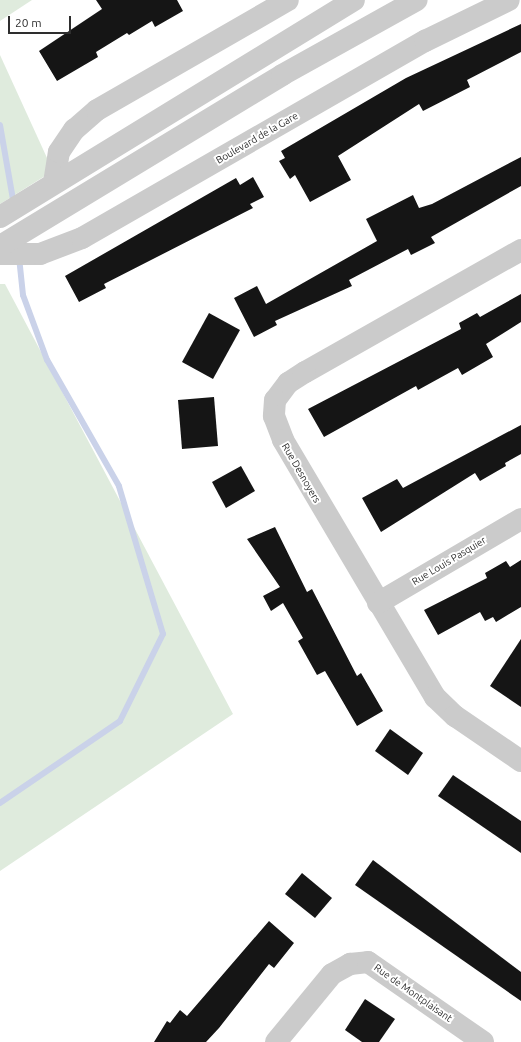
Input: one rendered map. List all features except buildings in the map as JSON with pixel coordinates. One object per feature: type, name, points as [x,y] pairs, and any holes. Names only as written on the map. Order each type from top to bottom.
[{"type":"street","points":[[54,183],[59,152],[74,130],[98,110],[288,0]]},
{"type":"street","points":[[0,217],[354,0]]},
{"type":"street","points":[[0,246],[282,75],[417,0]]},
{"type":"street","name":"Boulevard de la Gare","points":[[0,254],[40,254],[82,238],[425,41],[509,0]]},
{"type":"street","name":"Rue Desnoyers","points":[[521,250],[288,383],[275,400],[274,416],[283,440],[378,603],[435,697],[455,716],[521,761]]},
{"type":"street","name":"Rue Louis Pasquier","points":[[378,603],[521,519]]},
{"type":"street","name":"Rue de Montplaisant","points":[[276,1042],[332,974],[350,964],[368,962],[483,1042]]},
{"type":"green space","points":[[0,0],[32,0],[0,21]]},
{"type":"green space","points":[[0,55],[53,171],[0,204]]},
{"type":"green space","points":[[0,284],[5,284],[233,714],[0,871]]},
{"type":"waterway","points":[[0,125],[14,205]]},
{"type":"waterway","points":[[0,803],[120,721],[163,634],[119,486],[47,360],[23,295],[19,258]]}]
